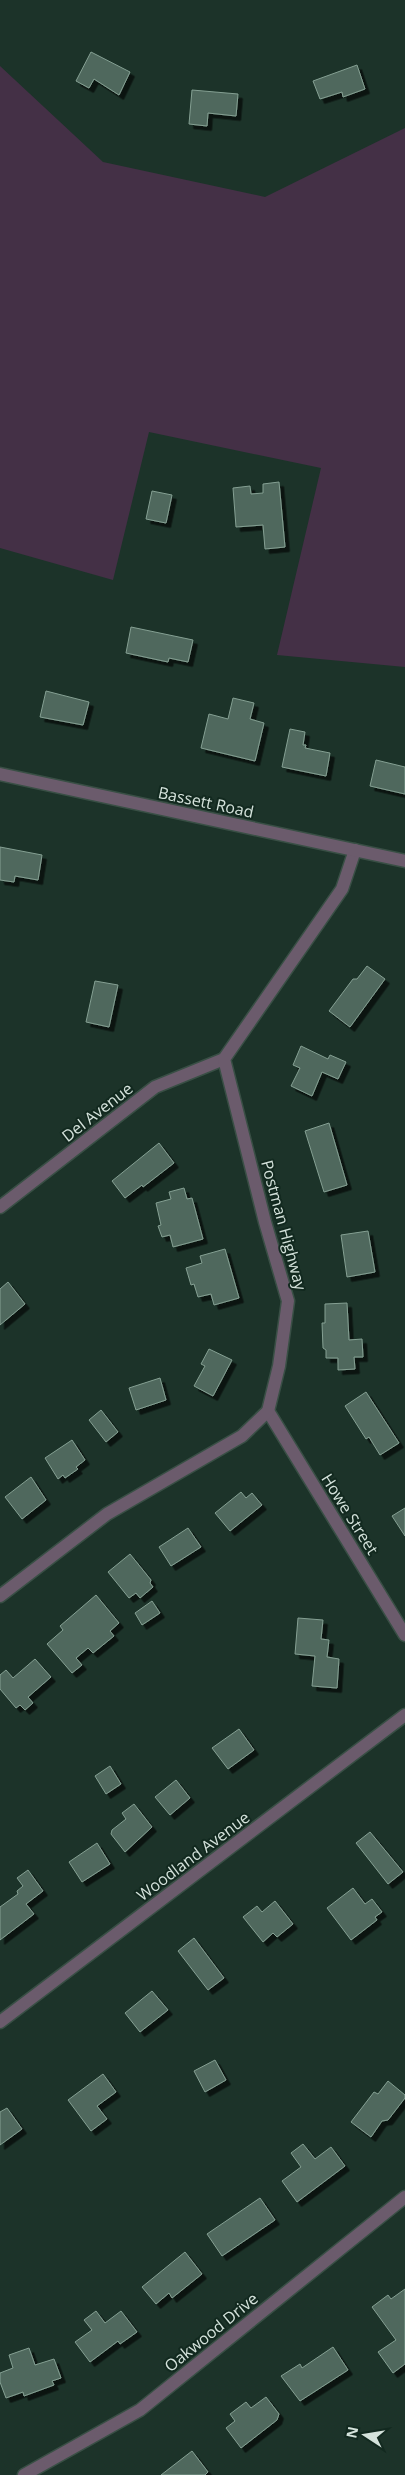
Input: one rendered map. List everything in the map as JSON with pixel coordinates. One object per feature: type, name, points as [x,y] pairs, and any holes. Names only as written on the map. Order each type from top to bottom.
[{"type":"street","name":"Bassett Road","points":[[0,774],[405,861]]},
{"type":"street","points":[[224,1059],[342,889],[355,850]]},
{"type":"street","name":"Del Avenue","points":[[0,1207],[155,1087],[224,1059]]},
{"type":"street","name":"Postman Highway","points":[[224,1059],[265,1222],[288,1301],[279,1366],[268,1411]]},
{"type":"street","points":[[0,1596],[107,1514],[242,1436],[268,1411]]},
{"type":"street","name":"Howe Street","points":[[268,1411],[405,1634]]},
{"type":"street","name":"Woodland Avenue","points":[[0,2022],[405,1715]]},
{"type":"street","name":"Oakwood Drive","points":[[24,2475],[140,2410],[405,2197]]},
{"type":"shaded area","points":[[0,66],[103,162],[265,197],[405,128],[405,667],[277,655],[321,468],[149,432],[113,580],[0,548]]},
{"type":"building","points":[[91,52],[130,72],[119,95],[94,79],[89,88],[76,81]]},
{"type":"building","points":[[357,65],[365,89],[343,97],[342,92],[320,99],[313,81]]},
{"type":"building","points":[[192,90],[238,94],[236,116],[208,113],[207,126],[189,124]]},
{"type":"building","points":[[279,482],[285,547],[265,549],[263,525],[236,527],[233,488],[250,486],[251,494],[263,493],[263,484]]},
{"type":"building","points":[[152,491],[172,495],[166,523],[146,519]]},
{"type":"building","points":[[131,627],[193,640],[188,662],[169,658],[168,662],[126,653]]},
{"type":"building","points":[[46,691],[89,702],[83,725],[40,717]]},
{"type":"building","points":[[233,698],[254,703],[250,719],[264,723],[255,761],[201,748],[209,714],[228,719]]},
{"type":"building","points":[[290,729],[305,732],[303,745],[306,745],[305,748],[330,753],[326,776],[282,767]]},
{"type":"building","points":[[376,760],[405,767],[405,794],[370,786]]},
{"type":"building","points":[[0,847],[42,855],[38,880],[15,876],[14,882],[0,880]]},
{"type":"building","points":[[367,966],[385,979],[350,1027],[329,1011],[353,979],[357,979]]},
{"type":"building","points":[[95,981],[118,985],[109,1027],[86,1022]]},
{"type":"building","points":[[301,1046],[328,1059],[330,1055],[346,1062],[338,1079],[322,1072],[312,1096],[291,1086],[300,1068],[293,1065]]},
{"type":"building","points":[[329,1123],[347,1185],[324,1192],[305,1131]]},
{"type":"building","points":[[159,1143],[174,1163],[143,1187],[142,1185],[125,1198],[112,1181]]},
{"type":"building","points":[[184,1188],[187,1199],[192,1198],[203,1239],[173,1247],[170,1235],[162,1237],[158,1226],[161,1225],[156,1203],[171,1199],[169,1192]]},
{"type":"building","points":[[368,1231],[375,1272],[347,1277],[341,1235]]},
{"type":"building","points":[[225,1249],[239,1298],[214,1305],[211,1294],[198,1297],[194,1284],[191,1285],[186,1268],[202,1263],[200,1256]]},
{"type":"building","points":[[8,1282],[25,1304],[0,1325],[0,1289]]},
{"type":"building","points":[[347,1303],[349,1340],[362,1339],[363,1357],[354,1357],[355,1369],[338,1370],[338,1358],[326,1358],[326,1350],[323,1348],[322,1323],[325,1323],[325,1304]]},
{"type":"building","points":[[209,1349],[232,1360],[213,1396],[194,1386],[205,1366],[201,1364]]},
{"type":"building","points":[[160,1378],[166,1400],[136,1410],[129,1388]]},
{"type":"building","points":[[366,1392],[399,1443],[380,1455],[369,1437],[366,1439],[345,1406]]},
{"type":"building","points":[[101,1410],[118,1432],[106,1442],[89,1420]]},
{"type":"building","points":[[72,1440],[85,1460],[76,1467],[78,1469],[65,1478],[63,1475],[58,1479],[45,1458]]},
{"type":"building","points":[[31,1477],[46,1500],[22,1519],[5,1497]]},
{"type":"building","points":[[241,1492],[246,1498],[252,1493],[262,1505],[230,1531],[215,1513]]},
{"type":"building","points":[[405,1508],[405,1536],[392,1516]]},
{"type":"building","points":[[188,1528],[201,1547],[171,1566],[159,1547]]},
{"type":"building","points":[[130,1554],[151,1580],[150,1583],[153,1587],[140,1598],[136,1593],[129,1598],[108,1572]]},
{"type":"building","points":[[96,1595],[119,1623],[110,1631],[114,1636],[93,1653],[88,1648],[76,1658],[82,1665],[72,1673],[47,1644],[63,1630],[60,1626]]},
{"type":"building","points":[[152,1601],[160,1613],[142,1625],[135,1613]]},
{"type":"building","points":[[298,1618],[323,1620],[321,1639],[329,1640],[327,1657],[339,1659],[337,1688],[312,1686],[315,1656],[295,1654]]},
{"type":"building","points":[[35,1659],[51,1677],[28,1697],[33,1703],[25,1710],[20,1705],[16,1708],[0,1689],[0,1675],[6,1670],[13,1678]]},
{"type":"building","points":[[239,1729],[254,1750],[228,1769],[212,1748]]},
{"type":"building","points":[[110,1766],[121,1784],[106,1794],[95,1776]]},
{"type":"building","points":[[176,1780],[190,1798],[170,1815],[155,1797]]},
{"type":"building","points":[[134,1804],[152,1827],[125,1852],[111,1834],[112,1830],[126,1819],[122,1813]]},
{"type":"building","points":[[370,1832],[403,1872],[388,1884],[356,1843]]},
{"type":"building","points":[[97,1843],[110,1864],[82,1882],[69,1862]]},
{"type":"building","points":[[28,1870],[43,1891],[26,1904],[34,1914],[0,1940],[0,1907],[18,1894],[17,1891],[23,1886],[17,1878]]},
{"type":"building","points":[[353,1888],[365,1904],[372,1899],[382,1912],[375,1917],[377,1920],[351,1940],[327,1908]]},
{"type":"building","points":[[275,1901],[293,1924],[277,1937],[273,1933],[263,1942],[243,1917],[257,1906],[262,1912]]},
{"type":"building","points":[[194,1938],[224,1978],[208,1990],[178,1951]]},
{"type":"building","points":[[152,1991],[168,2010],[140,2032],[125,2013]]},
{"type":"building","points":[[215,2060],[226,2080],[205,2092],[194,2071]]},
{"type":"building","points":[[103,2074],[116,2092],[97,2106],[107,2119],[91,2131],[68,2100]]},
{"type":"building","points":[[388,2081],[405,2095],[405,2098],[388,2120],[382,2121],[371,2137],[351,2122],[374,2092],[378,2094]]},
{"type":"building","points":[[7,2108],[22,2129],[0,2145],[0,2112]]},
{"type":"building","points":[[303,2144],[315,2159],[331,2147],[345,2166],[297,2202],[282,2181],[301,2167],[291,2153]]},
{"type":"building","points":[[260,2198],[275,2220],[222,2256],[207,2234]]},
{"type":"building","points":[[185,2252],[202,2274],[172,2298],[169,2293],[156,2304],[142,2287]]},
{"type":"building","points":[[405,2289],[405,2364],[393,2373],[378,2352],[396,2340],[372,2307],[388,2295],[391,2299]]},
{"type":"building","points":[[96,2311],[105,2323],[121,2311],[137,2332],[120,2344],[118,2341],[90,2362],[75,2342],[92,2330],[84,2320]]},
{"type":"building","points":[[333,2347],[348,2370],[300,2401],[281,2376],[300,2364],[302,2368]]},
{"type":"building","points":[[29,2348],[35,2365],[54,2359],[61,2378],[52,2381],[54,2385],[24,2396],[23,2392],[6,2398],[0,2382],[0,2373],[13,2368],[9,2355]]},
{"type":"building","points":[[266,2397],[279,2414],[277,2420],[241,2448],[226,2428],[235,2421],[230,2414],[246,2402],[251,2408]]},
{"type":"building","points":[[192,2451],[208,2472],[205,2475],[161,2475]]}]
